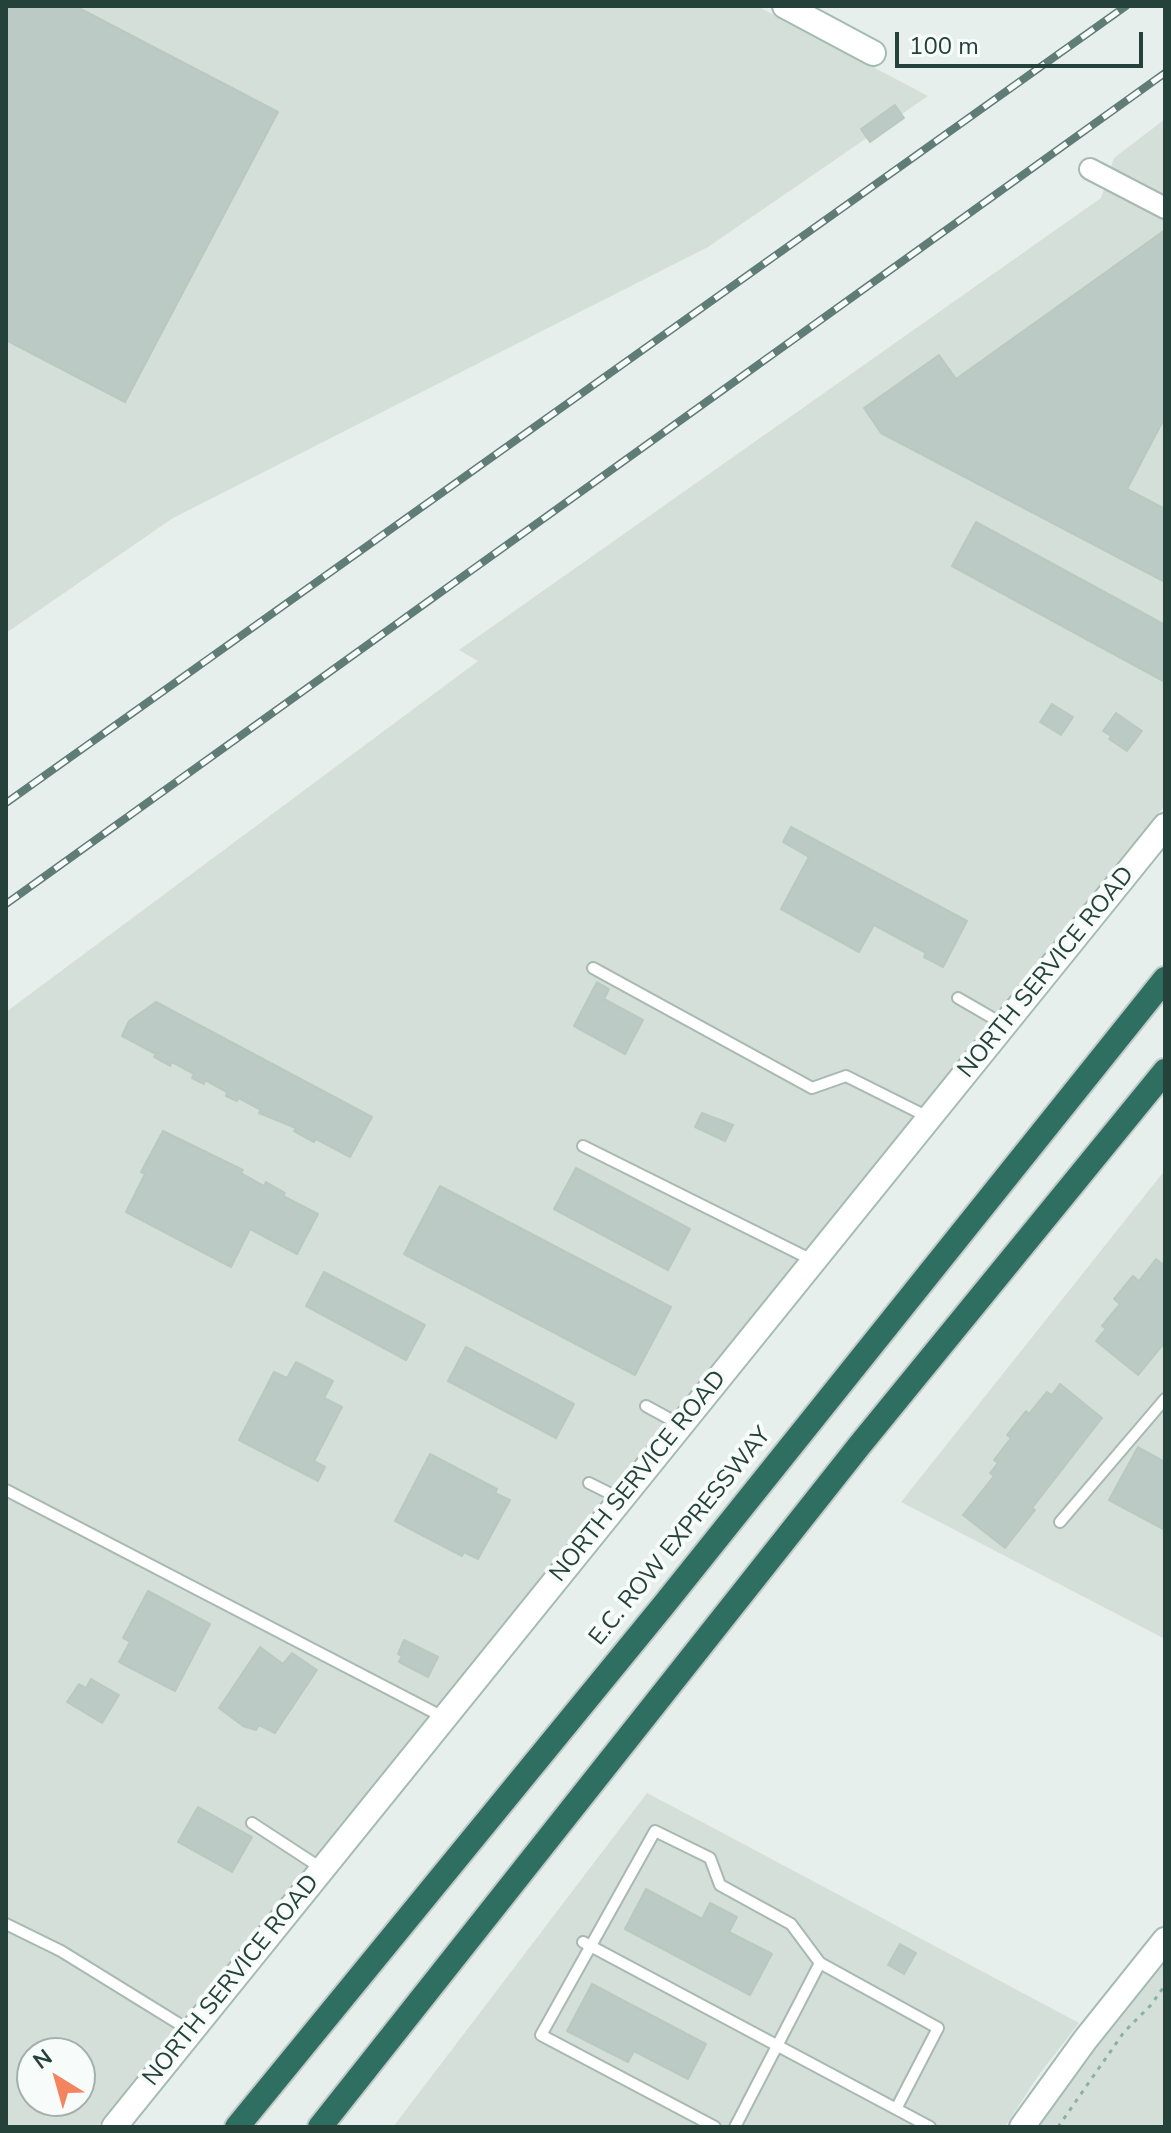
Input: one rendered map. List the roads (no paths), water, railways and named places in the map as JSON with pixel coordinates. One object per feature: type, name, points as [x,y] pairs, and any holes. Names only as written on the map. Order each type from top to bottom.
[{"type":"highway","name":"E.C. ROW EXPRESSWAY","points":[[237,2127],[673,1594],[1165,979]]},
{"type":"highway","points":[[320,2127],[859,1446],[1165,1071]]},
{"type":"highway","points":[[227,2127],[300,2048]]},
{"type":"highway","points":[[327,2127],[360,2079]]},
{"type":"street","points":[[785,6],[873,53]]},
{"type":"street","points":[[1090,169],[1165,208]]},
{"type":"street","name":"NORTH SERVICE ROAD","points":[[114,2127],[1165,826]]},
{"type":"street","points":[[1022,2127],[1085,2040],[1165,1940]]},
{"type":"lane","points":[[593,968],[812,1088],[846,1076],[930,1118]]},
{"type":"lane","points":[[958,998],[1005,1025]]},
{"type":"lane","points":[[583,1146],[813,1261]]},
{"type":"lane","points":[[1060,1522],[1165,1399]]},
{"type":"lane","points":[[646,1406],[681,1425]]},
{"type":"lane","points":[[589,1483],[621,1499]]},
{"type":"lane","points":[[6,1490],[445,1718]]},
{"type":"lane","points":[[252,1823],[322,1869]]},
{"type":"lane","points":[[715,2127],[541,2035],[586,1944],[655,1831],[710,1858],[720,1885],[791,1924],[820,1963],[938,2028],[896,2109]]},
{"type":"lane","points":[[6,1924],[61,1951],[191,2031]]},
{"type":"lane","points":[[586,1944],[930,2127]]},
{"type":"lane","points":[[735,2127],[820,1963]]},
{"type":"railway","points":[[6,803],[1126,6]]},
{"type":"railway","points":[[6,904],[1165,73]]}]
